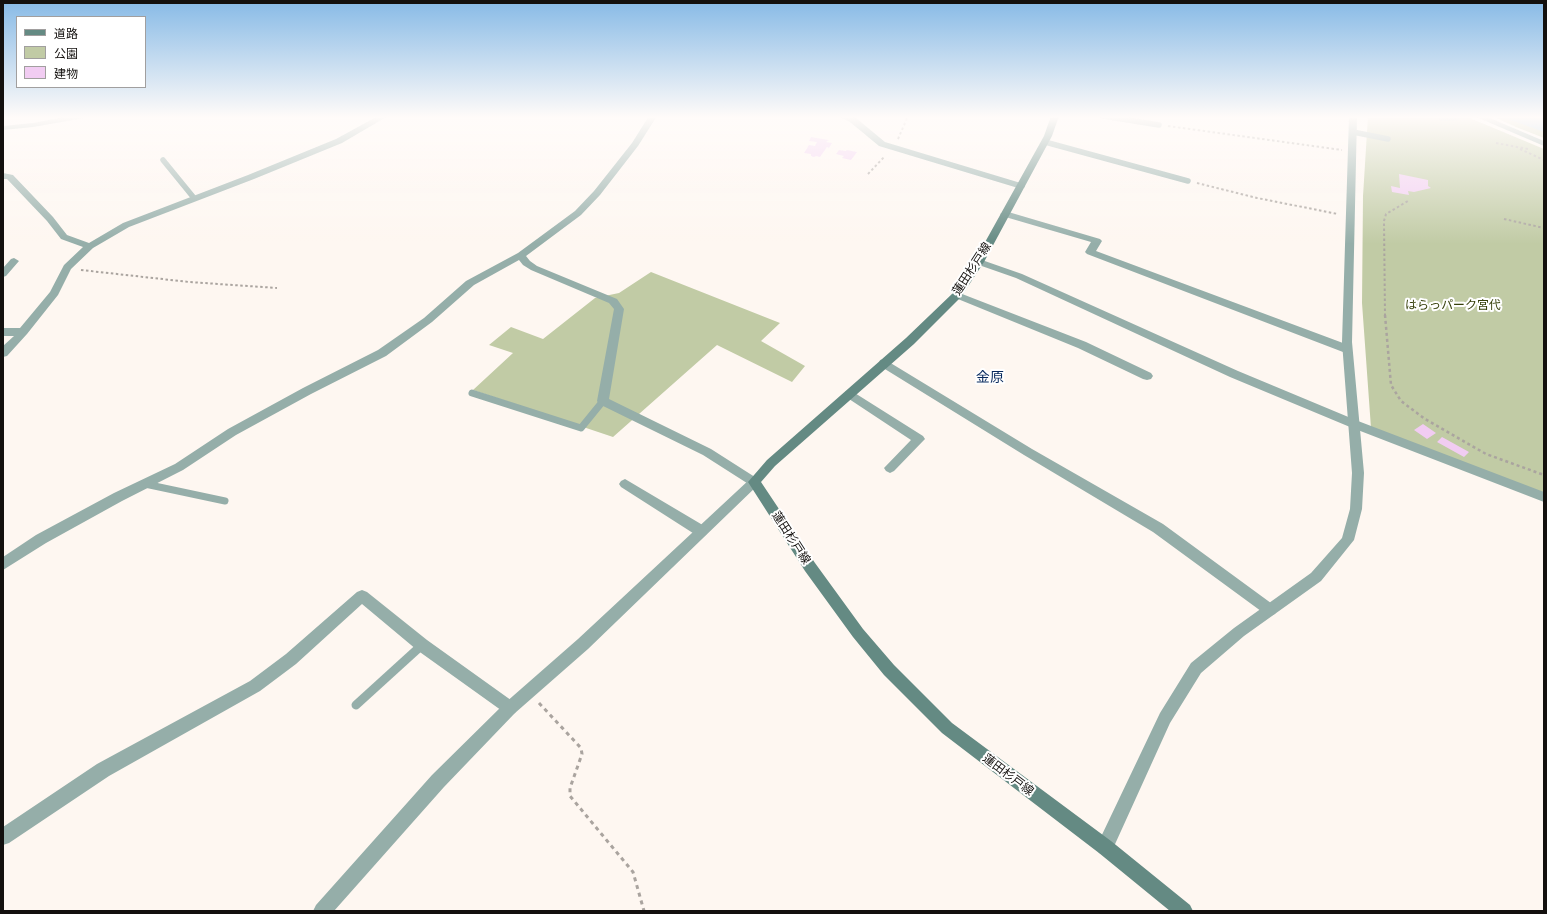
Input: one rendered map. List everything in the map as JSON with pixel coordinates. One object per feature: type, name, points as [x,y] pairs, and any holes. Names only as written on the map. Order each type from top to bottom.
[{"type":"main road","name":"蓮田杉戸線","points":[[1036,159],[979,262],[957,295],[910,341],[771,463],[754,482],[832,597],[858,633],[889,670],[948,728],[1105,848],[1184,911]]},
{"type":"street","points":[[3,353],[23,332],[54,293],[67,267],[90,246],[126,225],[296,159]]},
{"type":"street","points":[[3,564],[41,539],[179,467],[232,432],[307,390],[382,353],[428,320],[470,283],[521,255],[578,213],[623,159]]},
{"type":"street","points":[[930,159],[1020,186]]},
{"type":"street","points":[[1105,848],[1165,718],[1196,668],[1239,632],[1316,577],[1348,540],[1356,509],[1358,473],[1347,349],[1352,159]]},
{"type":"street","points":[[3,176],[10,177],[50,219],[64,237],[90,246]]},
{"type":"street","points":[[1006,214],[1097,241],[1090,252],[1347,349]]},
{"type":"street","points":[[330,908],[438,781],[510,708],[588,638],[754,482],[707,452],[603,400],[619,309],[613,301],[607,298],[534,268],[526,263],[521,255]]},
{"type":"street","points":[[3,274],[14,261]]},
{"type":"street","points":[[979,262],[1019,276],[1197,355],[1234,374],[1354,424],[1544,497]]},
{"type":"street","points":[[957,295],[1082,345],[1147,376]]},
{"type":"street","points":[[3,332],[23,332]]},
{"type":"street","points":[[884,364],[1028,452],[1158,528],[1270,610]]},
{"type":"street","points":[[850,394],[919,439],[890,468]]},
{"type":"street","points":[[625,484],[701,531]]},
{"type":"street","points":[[3,837],[103,770],[255,686],[291,659],[362,596],[422,646],[510,708]]},
{"type":"lane","points":[[1106,159],[1188,181]]},
{"type":"lane","points":[[162,160],[194,198]]},
{"type":"lane","points":[[472,393],[581,428],[603,400]]},
{"type":"lane","points":[[144,484],[225,501]]},
{"type":"lane","points":[[356,705],[422,646]]},
{"type":"path","points":[[1188,181],[1257,198],[1350,217]]},
{"type":"path","points":[[1408,201],[1386,214],[1384,221],[1385,322],[1391,385],[1401,401],[1425,419],[1451,435],[1486,454],[1544,476]]},
{"type":"path","points":[[1504,219],[1544,228]]},
{"type":"path","points":[[67,267],[117,275],[277,288]]},
{"type":"path","points":[[528,692],[581,748],[582,754],[570,788],[570,796],[633,872],[644,911]]},
{"type":"green space","name":"はらっパーク宮代","points":[[1365,159],[1544,159],[1544,494],[1371,428],[1362,303],[1363,196]]},
{"type":"green space","points":[[651,272],[780,323],[761,341],[805,366],[792,382],[717,345],[613,437],[473,390],[513,353],[489,345],[511,327],[543,339],[595,298],[619,293]]},
{"type":"building","points":[[1399,174],[1428,180],[1428,186],[1431,188],[1414,192],[1408,191],[1409,195],[1392,192],[1391,186],[1400,188]]},
{"type":"building","points":[[1423,424],[1436,433],[1427,439],[1414,430]]},
{"type":"building","points":[[1442,437],[1469,452],[1464,457],[1437,442]]},
{"type":"district","name":"金原","points":[[990,378]]}]
